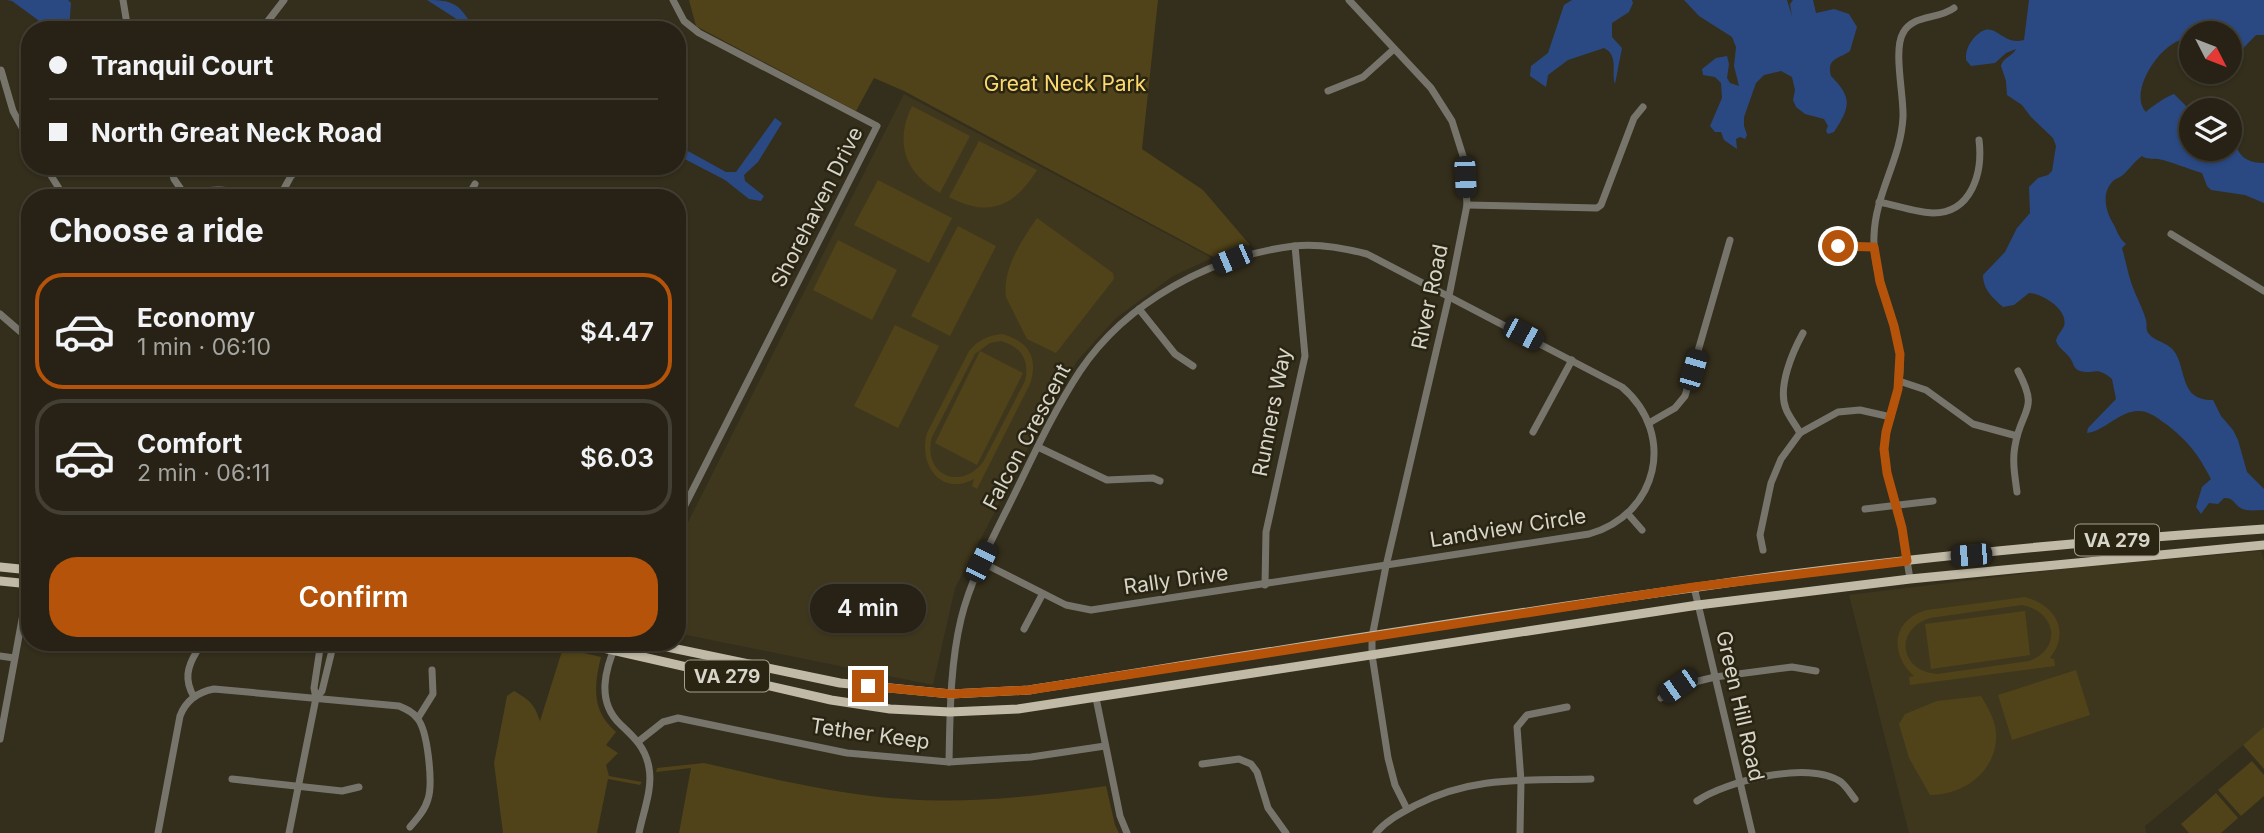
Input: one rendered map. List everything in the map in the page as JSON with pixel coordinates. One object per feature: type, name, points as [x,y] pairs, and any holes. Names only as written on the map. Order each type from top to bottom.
[{"type":"main road","name":"VA 279","points":[[686,651],[840,683],[951,694],[1029,690],[1694,587],[1907,561],[2264,529]]},
{"type":"main road","name":"VA 279","points":[[635,651],[831,700],[890,709],[950,712],[1018,709],[1698,605],[1910,579],[2264,545]]},
{"type":"main road","points":[[0,567],[21,569]]},
{"type":"main road","points":[[0,581],[21,581]]},
{"type":"street","points":[[123,0],[126,21]]},
{"type":"street","points":[[268,21],[284,0]]},
{"type":"street","name":"Shorehaven Drive","points":[[673,0],[685,21]]},
{"type":"street","name":"River Road","points":[[1349,0],[1431,88],[1452,121],[1464,159],[1467,205],[1449,296],[1371,636],[1391,771],[1407,809]]},
{"type":"street","points":[[1910,579],[1885,461],[1885,440],[1899,381],[1898,341],[1880,282],[1874,247],[1875,218],[1902,134],[1899,47],[1902,35],[1913,23],[1940,16],[1954,8]]},
{"type":"street","name":"Shorehaven Drive","points":[[686,22],[699,33],[877,126],[686,501]]},
{"type":"street","points":[[1328,91],[1363,77],[1394,48]]},
{"type":"street","points":[[1,70],[13,111],[21,126]]},
{"type":"street","points":[[1467,205],[1597,208],[1601,205],[1634,118],[1643,107]]},
{"type":"street","points":[[1879,202],[1934,213],[1958,207],[1969,194],[1976,179],[1981,158],[1979,140]]},
{"type":"street","points":[[472,189],[475,184]]},
{"type":"street","points":[[2171,234],[2264,291]]},
{"type":"street","points":[[1649,423],[1675,408],[1685,396],[1730,240]]},
{"type":"street","points":[[1826,243],[1846,247],[1874,247]]},
{"type":"street","name":"Falcon Crescent","points":[[948,762],[951,694],[961,618],[981,562],[1038,447],[1080,371],[1104,341],[1139,309],[1180,282],[1232,259],[1295,246],[1338,247],[1367,254],[1449,296]]},
{"type":"street","name":"Runners Way","points":[[1265,584],[1266,532],[1305,356],[1295,246]]},
{"type":"street","name":"Landview Circle","points":[[1386,566],[1589,534],[1609,527],[1628,514],[1646,491],[1653,469],[1654,443],[1649,423],[1637,402],[1622,387],[1449,296]]},
{"type":"street","points":[[1139,309],[1175,354],[1193,366]]},
{"type":"street","points":[[0,314],[21,332]]},
{"type":"street","points":[[1801,433],[1785,407],[1783,391],[1792,353],[1803,332]]},
{"type":"street","points":[[1533,432],[1572,360]]},
{"type":"street","points":[[2017,492],[2014,461],[2017,436],[2030,401],[2028,389],[2018,371]]},
{"type":"street","points":[[1899,381],[1926,390],[1973,424],[2017,436]]},
{"type":"street","points":[[1763,550],[1760,535],[1771,483],[1781,459],[1801,433],[1838,412],[1860,410],[1891,417]]},
{"type":"street","points":[[1038,447],[1107,480],[1153,478],[1160,481]]},
{"type":"street","points":[[1865,509],[1933,501]]},
{"type":"street","points":[[1628,514],[1642,530]]},
{"type":"street","name":"Rally Drive","points":[[981,562],[1066,605],[1091,610],[1386,566]]},
{"type":"street","name":"Green Hill Road","points":[[1694,587],[1752,833]]},
{"type":"street","points":[[1024,629],[1042,594]]},
{"type":"street","points":[[0,739],[21,622]]},
{"type":"street","points":[[194,697],[187,679],[190,664],[197,651]]},
{"type":"street","points":[[289,833],[316,698],[314,688],[320,651]]},
{"type":"street","points":[[316,698],[321,691],[332,651]]},
{"type":"street","points":[[614,651],[604,685],[605,700],[611,714],[639,741],[646,756],[650,778],[639,833]]},
{"type":"street","points":[[0,656],[14,658]]},
{"type":"street","points":[[1661,698],[1678,686],[1715,677],[1792,667],[1816,671]]},
{"type":"street","points":[[418,718],[433,694],[432,670]]},
{"type":"street","points":[[158,833],[184,705],[207,690],[223,688],[399,706],[418,718],[425,735],[430,785],[425,807],[410,827]]},
{"type":"street","points":[[1096,698],[1120,816],[1127,833]]},
{"type":"street","points":[[1520,833],[1521,781],[1516,733],[1520,722],[1532,713],[1567,707]]},
{"type":"street","name":"Tether Keep","points":[[639,741],[663,722],[687,718],[846,753],[948,762],[1031,757],[1105,747]]},
{"type":"street","points":[[1202,764],[1239,759],[1251,764],[1268,808],[1286,833]]},
{"type":"street","points":[[1697,802],[1711,791],[1786,772],[1809,771],[1841,782],[1855,799]]},
{"type":"street","points":[[232,779],[342,791],[359,787]]},
{"type":"street","points":[[1376,833],[1407,809],[1460,787],[1486,782],[1591,779]]},
{"type":"shaded area","points":[[904,94],[1212,258],[1173,276],[1116,318],[1077,361],[1048,410],[955,588],[933,685],[686,635],[686,526]]},
{"type":"shaded area","points":[[2261,551],[2264,561],[2264,728],[2145,826],[2146,833],[1909,833],[1849,595],[2080,567]]},
{"type":"green space","name":"Great Neck Park","points":[[689,0],[1158,0],[1142,149],[1203,190],[1250,245],[1213,257],[904,91],[874,78],[856,111],[696,26]]},
{"type":"green space","points":[[912,106],[970,136],[940,193],[918,176],[906,156],[904,132]]},
{"type":"green space","points":[[979,141],[1037,170],[1019,193],[999,205],[976,207],[949,197]]},
{"type":"green space","points":[[878,180],[952,218],[929,263],[854,225]]},
{"type":"green space","points":[[1037,218],[1113,273],[1114,279],[1056,353],[1027,339],[1006,297],[1010,265]]},
{"type":"green space","points":[[958,226],[996,246],[950,336],[911,316]]},
{"type":"green space","points":[[838,240],[897,270],[872,320],[813,290]]},
{"type":"green space","points":[[895,325],[939,346],[898,428],[854,406]]},
{"type":"green space","points":[[1002,334],[1019,341],[1029,352],[1033,366],[1030,384],[977,489],[972,486],[974,479],[962,484],[942,481],[929,466],[925,445],[927,433],[969,351],[980,341]],"holes":[[[1001,341],[1014,347],[1022,355],[1026,367],[1025,381],[983,462],[964,476],[945,475],[933,461],[930,450],[932,437],[975,354],[990,343]]]},
{"type":"green space","points":[[980,351],[1023,373],[977,465],[935,443]]},
{"type":"green space","points":[[2025,597],[2036,601],[2045,606],[2057,620],[2059,638],[2050,658],[2054,659],[2055,666],[1910,685],[1909,677],[1914,676],[1901,658],[1898,638],[1907,621],[1927,610]],"holes":[[[2022,605],[2033,609],[2048,622],[2051,640],[2040,655],[2029,661],[1937,674],[1915,666],[1909,658],[1906,640],[1918,623],[1930,618]]]},
{"type":"green space","points":[[2025,611],[2030,655],[1931,669],[1925,624]]},
{"type":"green space","points":[[562,651],[601,657],[596,697],[602,715],[616,732],[606,745],[618,753],[606,765],[609,776],[642,782],[640,785],[608,779],[597,833],[503,833],[494,763],[507,696],[514,691],[531,703],[540,721]]},
{"type":"green space","points":[[2076,670],[2090,715],[2012,740],[1998,695]]},
{"type":"green space","points":[[1981,696],[1991,714],[1996,733],[1991,758],[1977,778],[1967,785],[1955,791],[1930,795],[1909,758],[1899,724],[1905,714],[1937,701]]},
{"type":"green space","points":[[2264,727],[2264,769],[2243,745]]},
{"type":"green space","points":[[2252,761],[2264,775],[2264,796],[2241,816],[2218,790]]},
{"type":"green space","points":[[704,763],[829,790],[904,799],[1005,798],[1106,786],[1119,833],[679,833],[691,768],[656,772],[657,768]]},
{"type":"green space","points":[[2216,793],[2238,818],[2221,833],[2189,833],[2181,824]]},
{"type":"water","points":[[7,0],[68,0],[71,3],[70,21],[38,21]]},
{"type":"water","points":[[427,0],[445,1],[457,6],[469,21],[458,20]]},
{"type":"water","points":[[1572,0],[1632,0],[1629,12],[1612,23],[1612,37],[1622,48],[1615,84],[1613,60],[1609,51],[1604,48],[1568,60],[1548,75],[1546,87],[1530,76],[1531,66],[1548,53],[1564,5]]},
{"type":"water","points":[[1684,0],[1787,0],[1792,16],[1790,4],[1793,0],[1813,0],[1816,13],[1834,9],[1849,14],[1857,27],[1850,51],[1834,60],[1830,66],[1831,76],[1843,91],[1847,103],[1834,132],[1828,134],[1824,119],[1805,114],[1796,107],[1792,77],[1781,71],[1764,75],[1756,83],[1744,117],[1747,135],[1745,139],[1736,139],[1737,149],[1724,140],[1721,132],[1715,132],[1710,126],[1722,98],[1721,83],[1715,77],[1703,75],[1702,69],[1716,58],[1727,56],[1727,78],[1730,83],[1739,86],[1734,66],[1736,47],[1732,37],[1699,16]]},
{"type":"water","points":[[2029,0],[2264,0],[2264,35],[2256,35],[2242,50],[2242,21],[2179,21],[2179,41],[2170,45],[2151,66],[2141,91],[2141,103],[2146,112],[2174,94],[2179,99],[2179,161],[2242,161],[2242,155],[2248,160],[2264,163],[2264,203],[2245,195],[2211,190],[2202,173],[2142,156],[2110,185],[2106,202],[2119,235],[2126,244],[2122,248],[2149,335],[2173,350],[2190,391],[2195,396],[2213,400],[2221,416],[2233,430],[2247,472],[2264,489],[2264,510],[2245,510],[2231,499],[2224,498],[2218,504],[2209,503],[2201,514],[2196,507],[2202,487],[2211,479],[2186,442],[2150,413],[2131,412],[2087,433],[2088,428],[2116,399],[2112,379],[2102,372],[2085,372],[2075,367],[2056,341],[2064,326],[2064,320],[2059,309],[2053,304],[2041,296],[2029,293],[2014,305],[2003,307],[1987,289],[1983,275],[2005,252],[2017,228],[2030,213],[2029,187],[2038,178],[2052,171],[2056,146],[2053,138],[2022,105],[2007,95],[2001,66],[2016,49],[2006,53],[1995,63],[1971,66],[1966,60],[1966,54],[1973,39],[1980,32],[1987,30],[2016,41],[2024,40]]},
{"type":"water","points":[[775,118],[782,123],[758,162],[744,175],[745,181],[764,196],[761,201],[749,199],[725,180],[686,160],[686,150],[726,172],[736,172]]},
{"type":"route","points":[[868,686],[951,694],[1029,690],[1694,587],[1907,561],[1884,449],[1899,381],[1898,341],[1876,268],[1874,247],[1838,246]]}]
